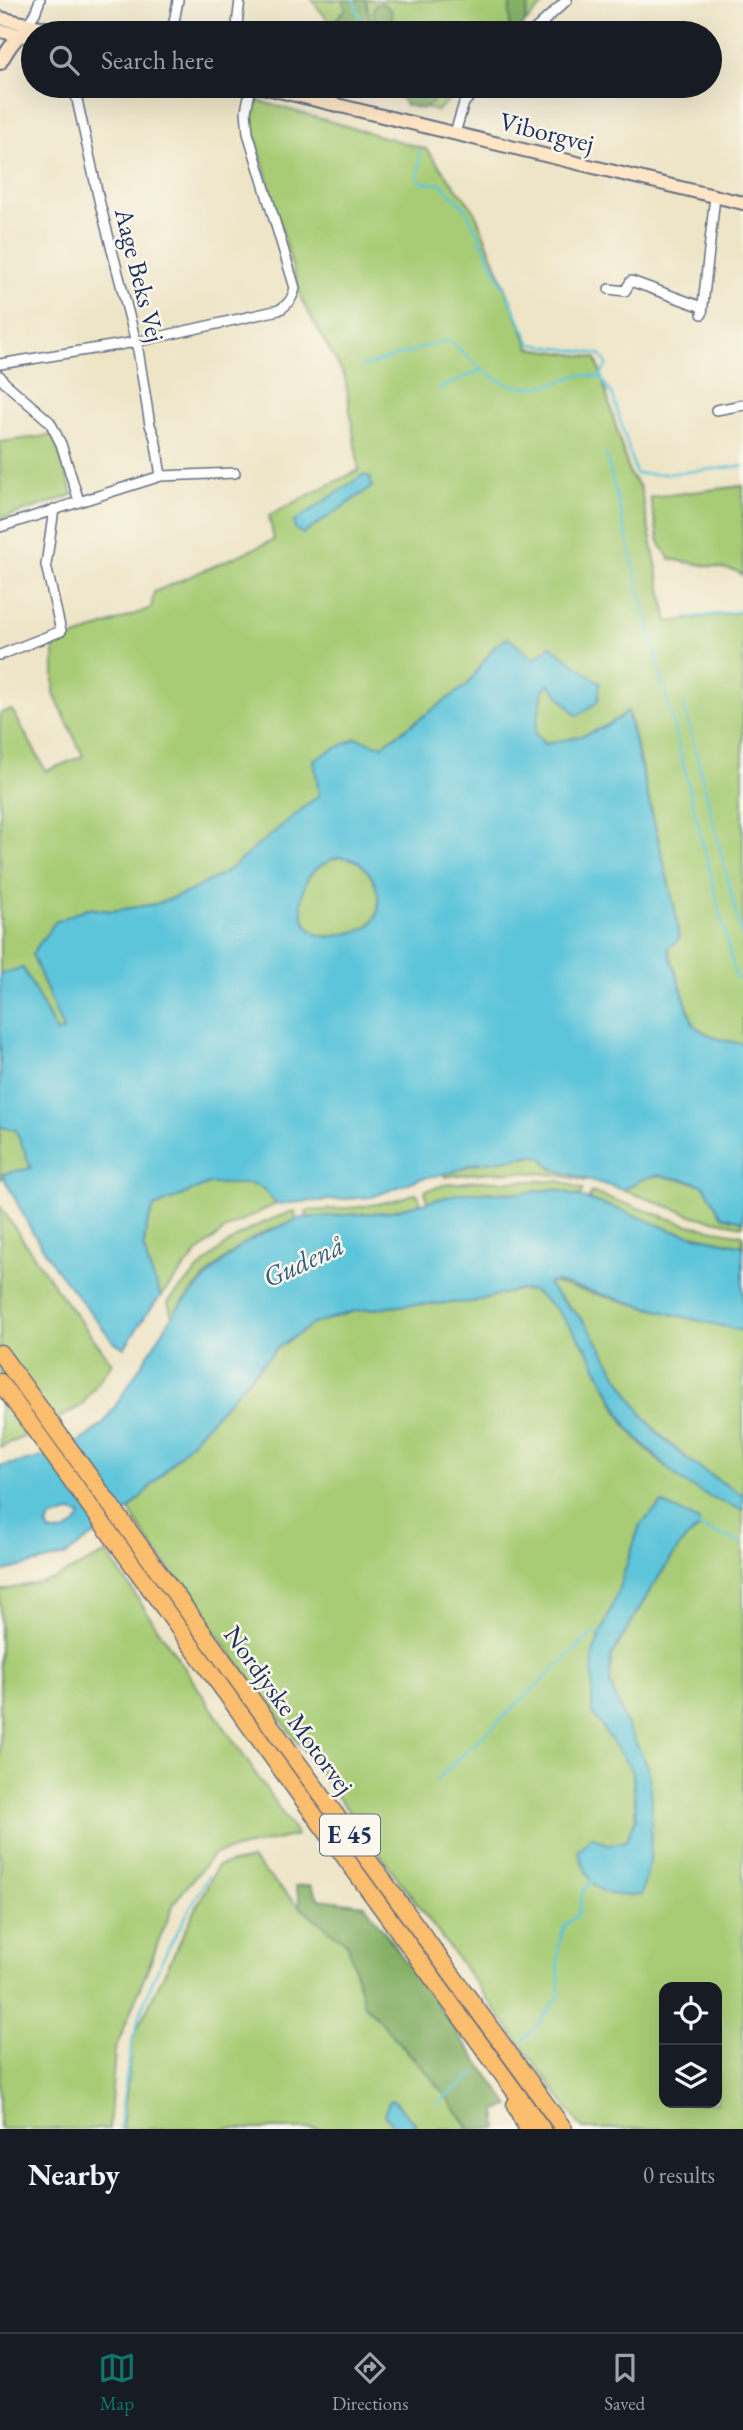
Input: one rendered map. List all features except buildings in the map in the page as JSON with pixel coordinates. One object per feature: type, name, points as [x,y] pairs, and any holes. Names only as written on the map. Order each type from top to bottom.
[{"type":"highway","name":"Nordjyske Motorvej","points":[[0,1353],[565,2129]]},
{"type":"highway","name":"Nordjyske Motorvej","points":[[0,1382],[542,2129]]},
{"type":"highway","points":[[355,1872],[514,2103],[527,2129]]},
{"type":"street","points":[[30,21],[40,0]]},
{"type":"street","points":[[174,21],[178,0]]},
{"type":"street","points":[[237,21],[240,0]]},
{"type":"street","points":[[545,19],[560,0]]},
{"type":"street","points":[[545,19],[567,0]]},
{"type":"street","points":[[0,18],[21,22]]},
{"type":"street","points":[[0,24],[21,26]]},
{"type":"street","points":[[0,31],[19,35]]},
{"type":"street","points":[[0,63],[21,33]]},
{"type":"street","name":"Aage Beks Vej","points":[[77,98],[99,200],[136,342],[161,476]]},
{"type":"street","points":[[0,364],[136,342],[279,310],[292,299],[295,288],[246,122],[249,98]]},
{"type":"street","name":"Viborgvej","points":[[308,98],[743,203]]},
{"type":"street","points":[[455,133],[464,103],[468,98]]},
{"type":"street","points":[[609,289],[625,291],[631,281],[702,311],[715,197]]},
{"type":"street","points":[[0,376],[50,422],[56,431],[79,501]]},
{"type":"street","points":[[716,410],[743,405]]},
{"type":"street","points":[[0,527],[161,476],[235,473]]},
{"type":"street","points":[[0,655],[61,631],[46,565],[54,509]]},
{"type":"green space","points":[[312,0],[548,0],[527,21],[329,21]]},
{"type":"green space","points":[[342,0],[366,0],[371,21],[334,21],[346,9]]},
{"type":"green space","points":[[512,0],[530,0],[525,21],[509,21]]},
{"type":"green space","points":[[382,3],[391,10],[393,21],[375,21],[375,5]]},
{"type":"green space","points":[[401,98],[433,98],[432,103],[422,109],[406,105]]},
{"type":"green space","points":[[402,98],[451,98],[437,111]]},
{"type":"green space","points":[[256,100],[426,149],[474,210],[530,348],[596,358],[630,475],[640,487],[668,622],[743,612],[743,1044],[715,1038],[694,1026],[668,949],[676,914],[628,711],[613,724],[575,739],[544,744],[535,733],[543,691],[549,683],[577,716],[535,660],[495,646],[467,685],[381,746],[356,738],[319,795],[226,872],[191,891],[156,904],[111,911],[87,908],[32,954],[64,1029],[57,1033],[23,968],[0,974],[0,713],[12,710],[46,771],[83,756],[54,694],[54,645],[151,608],[154,592],[274,540],[269,515],[359,470],[345,377],[302,301],[251,122]]},
{"type":"green space","points":[[54,435],[73,495],[0,519],[0,442]]},
{"type":"green space","points":[[743,486],[743,576],[737,571],[670,559],[659,542],[650,497]]},
{"type":"green space","points":[[339,856],[358,862],[369,872],[377,888],[377,914],[363,929],[336,936],[324,936],[313,932],[306,924],[302,911],[303,890],[314,871]]},
{"type":"green space","points":[[0,1127],[16,1130],[31,1168],[0,1179]]},
{"type":"green space","points":[[535,1155],[553,1169],[586,1178],[585,1181],[534,1173],[497,1172],[445,1177],[444,1174],[473,1164]]},
{"type":"green space","points":[[658,1175],[704,1185],[722,1216],[743,1221],[743,1226],[697,1217],[623,1190],[643,1178]]},
{"type":"green space","points":[[475,1181],[560,1181],[583,1189],[580,1196],[555,1189],[524,1193],[471,1192],[427,1202],[425,1191],[444,1185]]},
{"type":"green space","points":[[209,1184],[251,1184],[264,1189],[276,1204],[227,1228],[198,1252],[161,1296],[147,1262],[144,1243],[154,1207]]},
{"type":"green space","points":[[591,1192],[689,1225],[743,1235],[743,1246],[673,1231],[589,1199]]},
{"type":"green space","points":[[417,1193],[421,1203],[388,1212],[307,1218],[306,1211],[376,1204]]},
{"type":"green space","points":[[0,1206],[57,1290],[112,1363],[81,1406],[0,1447]]},
{"type":"green space","points":[[295,1211],[296,1220],[252,1239],[226,1258],[191,1293],[172,1317],[168,1302],[210,1258],[238,1236],[273,1218]]},
{"type":"green space","points":[[550,1282],[743,1331],[743,1495],[694,1463],[650,1424],[592,1333],[549,1287]]},
{"type":"green space","points":[[518,1290],[530,1290],[545,1298],[575,1332],[624,1422],[639,1442],[665,1467],[694,1487],[743,1510],[743,2129],[583,2129],[148,1540],[129,1510],[276,1349],[313,1324],[355,1311],[472,1302]],"holes":[[[640,1525],[698,1528],[684,1540],[652,1587],[611,1657],[610,1684],[648,1767],[640,1895],[592,1836],[608,1845],[626,1841],[636,1818],[633,1772],[592,1712],[617,1594]]]},
{"type":"green space","points":[[107,1553],[297,1835],[214,1854],[175,1901],[115,2050],[109,2129],[0,2129],[0,1591],[54,1579]]},
{"type":"green space","points":[[251,1859],[301,1908],[348,1944],[364,2004],[434,2080],[470,2129],[415,2129],[416,2124],[397,2103],[385,2114],[396,2129],[122,2129],[133,2037],[217,1866]]},
{"type":"green space","points":[[310,1885],[319,1899],[365,1905],[510,2106],[496,2110],[498,2129],[470,2129],[434,2080],[364,2004],[348,1944],[301,1908],[296,1886]]},
{"type":"water","points":[[363,475],[370,477],[372,487],[303,534],[295,529],[294,522]]},
{"type":"water","points":[[508,638],[534,659],[551,646],[600,683],[598,702],[577,716],[549,684],[543,691],[535,733],[544,744],[588,734],[627,711],[676,914],[679,939],[668,949],[694,1026],[715,1038],[743,1044],[743,1221],[722,1216],[704,1186],[695,1182],[658,1175],[643,1179],[623,1190],[553,1169],[535,1155],[473,1164],[453,1172],[419,1179],[372,1197],[276,1204],[264,1189],[251,1184],[209,1184],[154,1207],[144,1243],[147,1262],[161,1296],[124,1348],[113,1341],[56,1269],[30,1228],[2,1174],[31,1168],[16,1130],[0,1127],[0,974],[23,968],[57,1033],[63,1030],[32,954],[55,922],[87,908],[111,911],[156,904],[191,891],[226,872],[319,795],[314,759],[356,738],[382,746],[467,685],[495,646]],"holes":[[[339,857],[352,859],[369,872],[377,889],[377,915],[366,928],[332,936],[320,935],[306,924],[302,911],[303,890],[311,874],[330,860]]]},
{"type":"water","name":"Gudenå","points":[[555,1189],[627,1212],[673,1231],[743,1246],[743,1331],[558,1282],[548,1284],[585,1323],[649,1423],[670,1445],[693,1463],[743,1495],[743,1510],[710,1497],[683,1482],[666,1467],[628,1428],[586,1347],[556,1309],[533,1291],[518,1290],[472,1302],[355,1311],[313,1324],[276,1349],[129,1510],[65,1556],[0,1572],[0,1466],[58,1452],[96,1430],[107,1419],[177,1309],[242,1245],[302,1218],[388,1212],[461,1193],[524,1193]],"holes":[[[72,1512],[81,1515],[76,1523],[64,1532],[50,1532],[47,1526],[50,1519]]]},
{"type":"water","points":[[662,1503],[699,1521],[699,1529],[684,1540],[652,1587],[611,1657],[610,1684],[648,1767],[652,1798],[650,1861],[641,1895],[615,1895],[605,1892],[592,1882],[578,1851],[592,1836],[608,1845],[626,1841],[636,1818],[633,1772],[592,1712],[593,1653],[617,1594],[640,1525]]},
{"type":"water","points":[[392,2100],[414,2121],[415,2129],[396,2129],[385,2114]]},
{"type":"waterway","points":[[354,0],[361,21]]},
{"type":"waterway","points":[[420,151],[418,180],[428,184],[440,183],[466,209],[531,344],[600,354],[607,364],[600,377],[613,396],[636,474],[666,474],[743,466]]},
{"type":"waterway","points":[[362,367],[443,341],[451,342],[485,371],[507,384],[535,387],[578,375],[599,377]]},
{"type":"waterway","points":[[439,389],[483,369]]},
{"type":"waterway","points":[[606,454],[736,977],[743,980]]},
{"type":"waterway","points":[[688,618],[743,611]]},
{"type":"waterway","points":[[684,705],[743,940]]},
{"type":"waterway","points":[[697,1526],[743,1543]]},
{"type":"waterway","points":[[436,1780],[593,1633],[602,1633]]},
{"type":"waterway","points":[[120,2129],[134,2035],[144,2003],[169,1947],[208,1876]]},
{"type":"waterway","points":[[523,2041],[559,1996],[558,1946],[565,1925],[578,1915],[583,1890],[592,1881]]},
{"type":"waterway","points":[[437,2103],[477,2073]]}]
